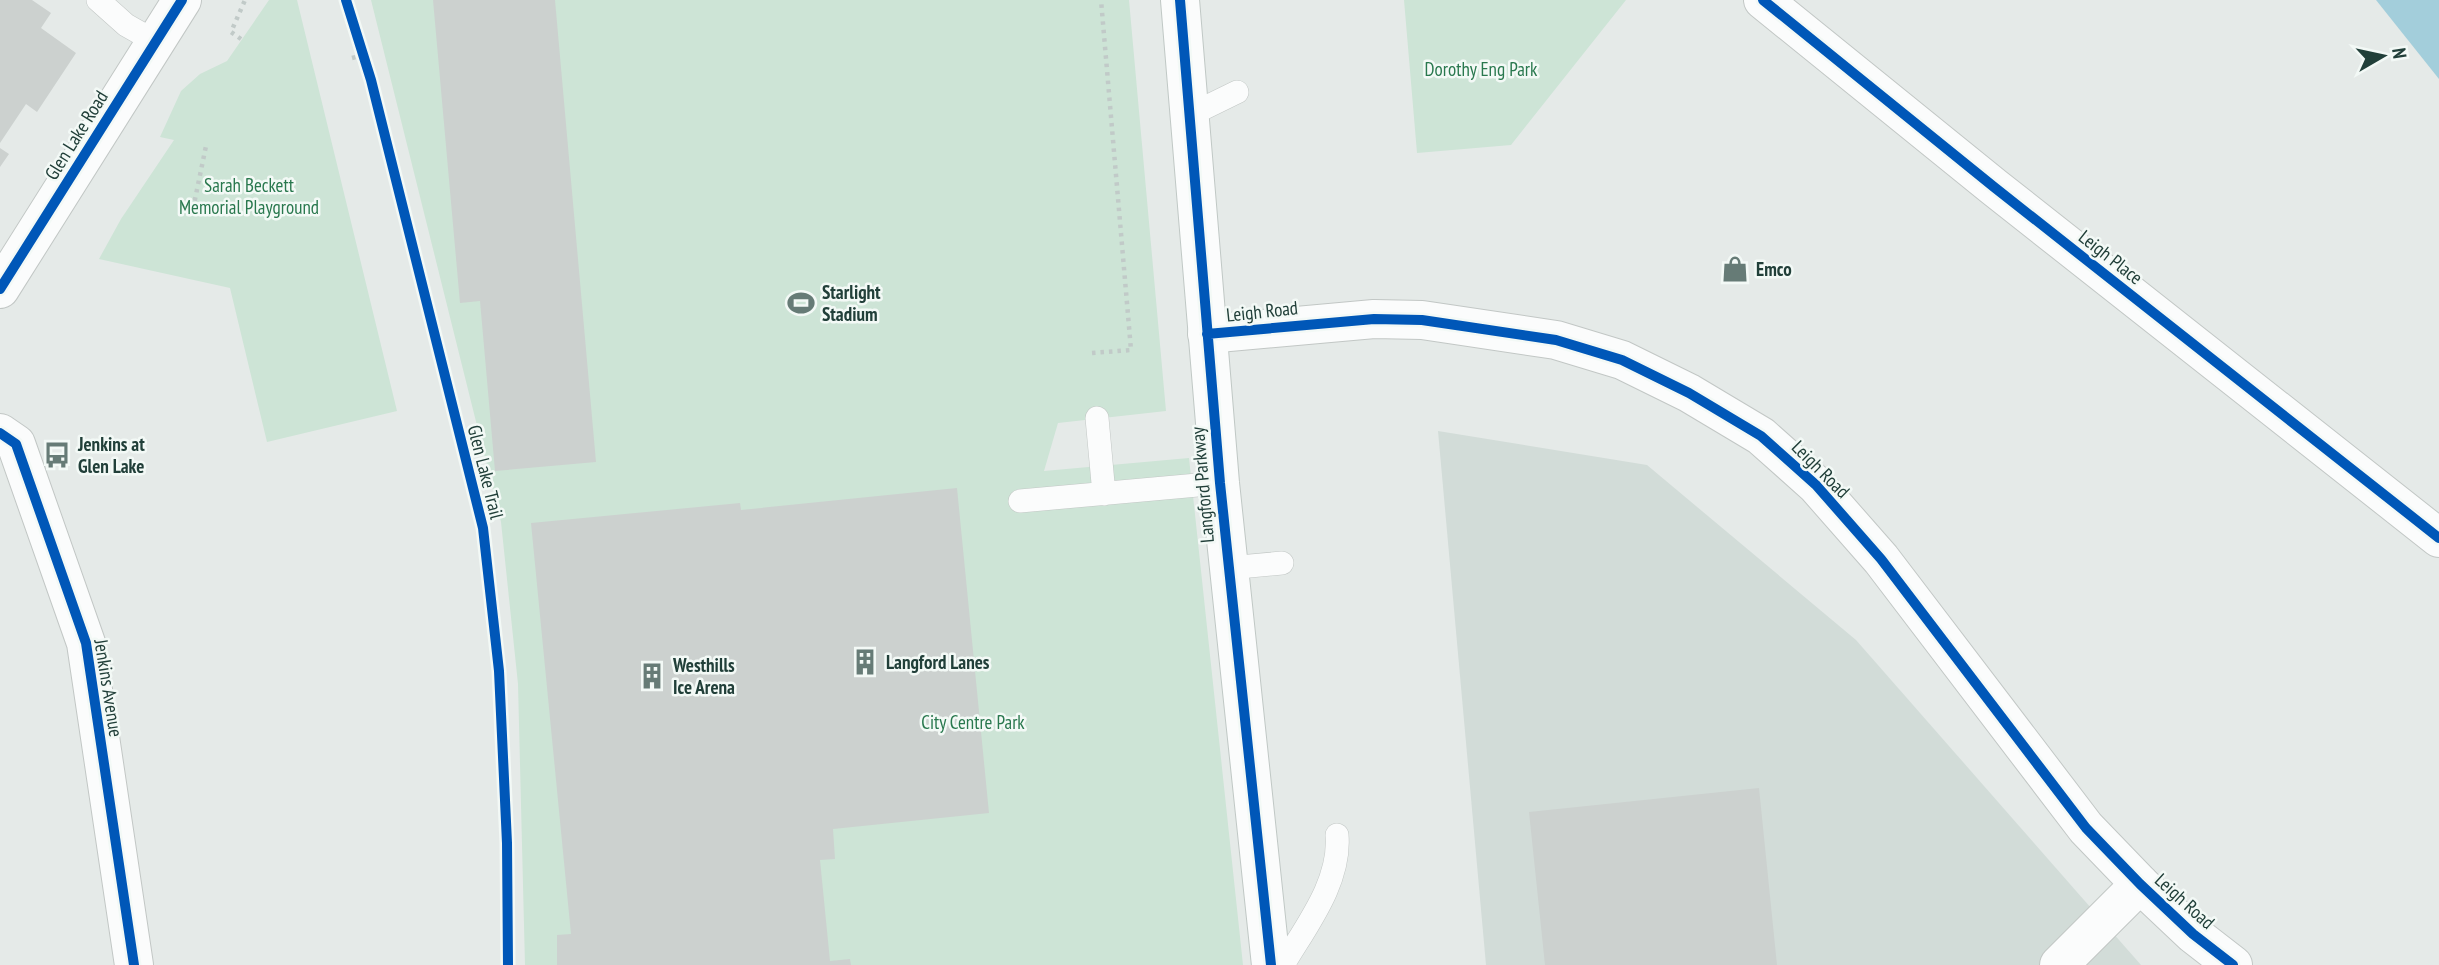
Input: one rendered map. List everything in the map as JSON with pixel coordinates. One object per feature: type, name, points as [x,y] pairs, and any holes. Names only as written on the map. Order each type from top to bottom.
[{"type":"street","name":"Glen Lake Road","points":[[0,289],[183,0]]},
{"type":"street","name":"Langford Parkway","points":[[1180,0],[1220,484],[1270,965]]},
{"type":"street","name":"Leigh Place","points":[[1763,0],[1994,187],[2439,538]]},
{"type":"street","name":"Leigh Road","points":[[1207,334],[1386,319],[1444,323],[1556,340],[1622,360],[1689,393],[1749,428],[1816,485],[1881,559],[2086,828],[2193,934],[2233,965]]},
{"type":"street","name":"Jenkins Avenue","points":[[0,433],[16,444],[86,643],[134,965]]},
{"type":"street","points":[[2059,965],[2140,884]]},
{"type":"lane","points":[[98,0],[126,25],[156,42]]},
{"type":"lane","points":[[1190,115],[1237,92]]},
{"type":"lane","points":[[1097,418],[1104,494]]},
{"type":"lane","points":[[1020,501],[1220,484]]},
{"type":"lane","points":[[1228,568],[1282,563]]},
{"type":"lane","points":[[1283,965],[1330,882],[1339,852],[1337,835]]},
{"type":"path","points":[[242,39],[231,32],[245,0]]},
{"type":"path","points":[[1092,353],[1131,350],[1101,0]]},
{"type":"path","points":[[358,52],[367,67]]},
{"type":"path","points":[[193,209],[206,146]]},
{"type":"shaded area","points":[[1438,431],[1647,465],[1856,640],[2141,965],[1486,965]]},
{"type":"green space","name":"Sarah Beckett Memorial Playground","points":[[269,0],[297,0],[397,411],[267,442],[230,288],[99,259],[121,219],[174,140],[160,137],[181,91],[200,74],[227,61]]},
{"type":"green space","name":"City Centre Park","points":[[371,0],[1129,0],[1166,411],[1058,423],[1044,471],[1189,458],[1243,965],[525,965],[518,684],[501,522]]},
{"type":"green space","name":"Dorothy Eng Park","points":[[1404,0],[1626,0],[1511,145],[1417,153]]},
{"type":"water","points":[[2376,0],[2439,0],[2439,79]]},
{"type":"building","points":[[0,0],[32,0],[51,13],[41,28],[76,53],[37,112],[26,104],[0,143]]},
{"type":"building","points":[[433,0],[555,0],[596,462],[495,471],[480,301],[460,303]]},
{"type":"building","points":[[0,148],[9,154],[0,167]]},
{"type":"building","points":[[957,488],[989,813],[833,829],[835,859],[820,860],[830,961],[850,959],[851,965],[557,965],[557,935],[571,934],[531,523],[740,503],[741,510]]},
{"type":"building","points":[[1759,788],[1777,965],[1545,965],[1529,812]]},
{"type":"cycle path","points":[[0,289],[182,0]]},
{"type":"cycle path","name":"Glen Lake Trail","points":[[346,0],[371,80],[483,528],[499,671],[507,843],[508,965]]},
{"type":"cycle path","points":[[1180,0],[1220,483],[1271,965]]},
{"type":"cycle path","points":[[1763,0],[1994,187],[2439,538]]},
{"type":"cycle path","points":[[1207,334],[1374,319],[1422,320],[1556,340],[1622,360],[1689,393],[1761,436],[1816,485],[1881,559],[2086,828],[2193,934],[2233,965]]},
{"type":"cycle path","points":[[0,433],[16,444],[86,643],[134,965]]},
{"type":"place","name":"Emco","points":[[1735,269]]},
{"type":"place","name":"Starlight Stadium","points":[[801,303]]},
{"type":"place","name":"Jenkins at Glen Lake","points":[[57,455]]},
{"type":"place","name":"Langford Lanes","points":[[865,662]]},
{"type":"place","name":"Westhills Ice Arena","points":[[652,676]]}]
